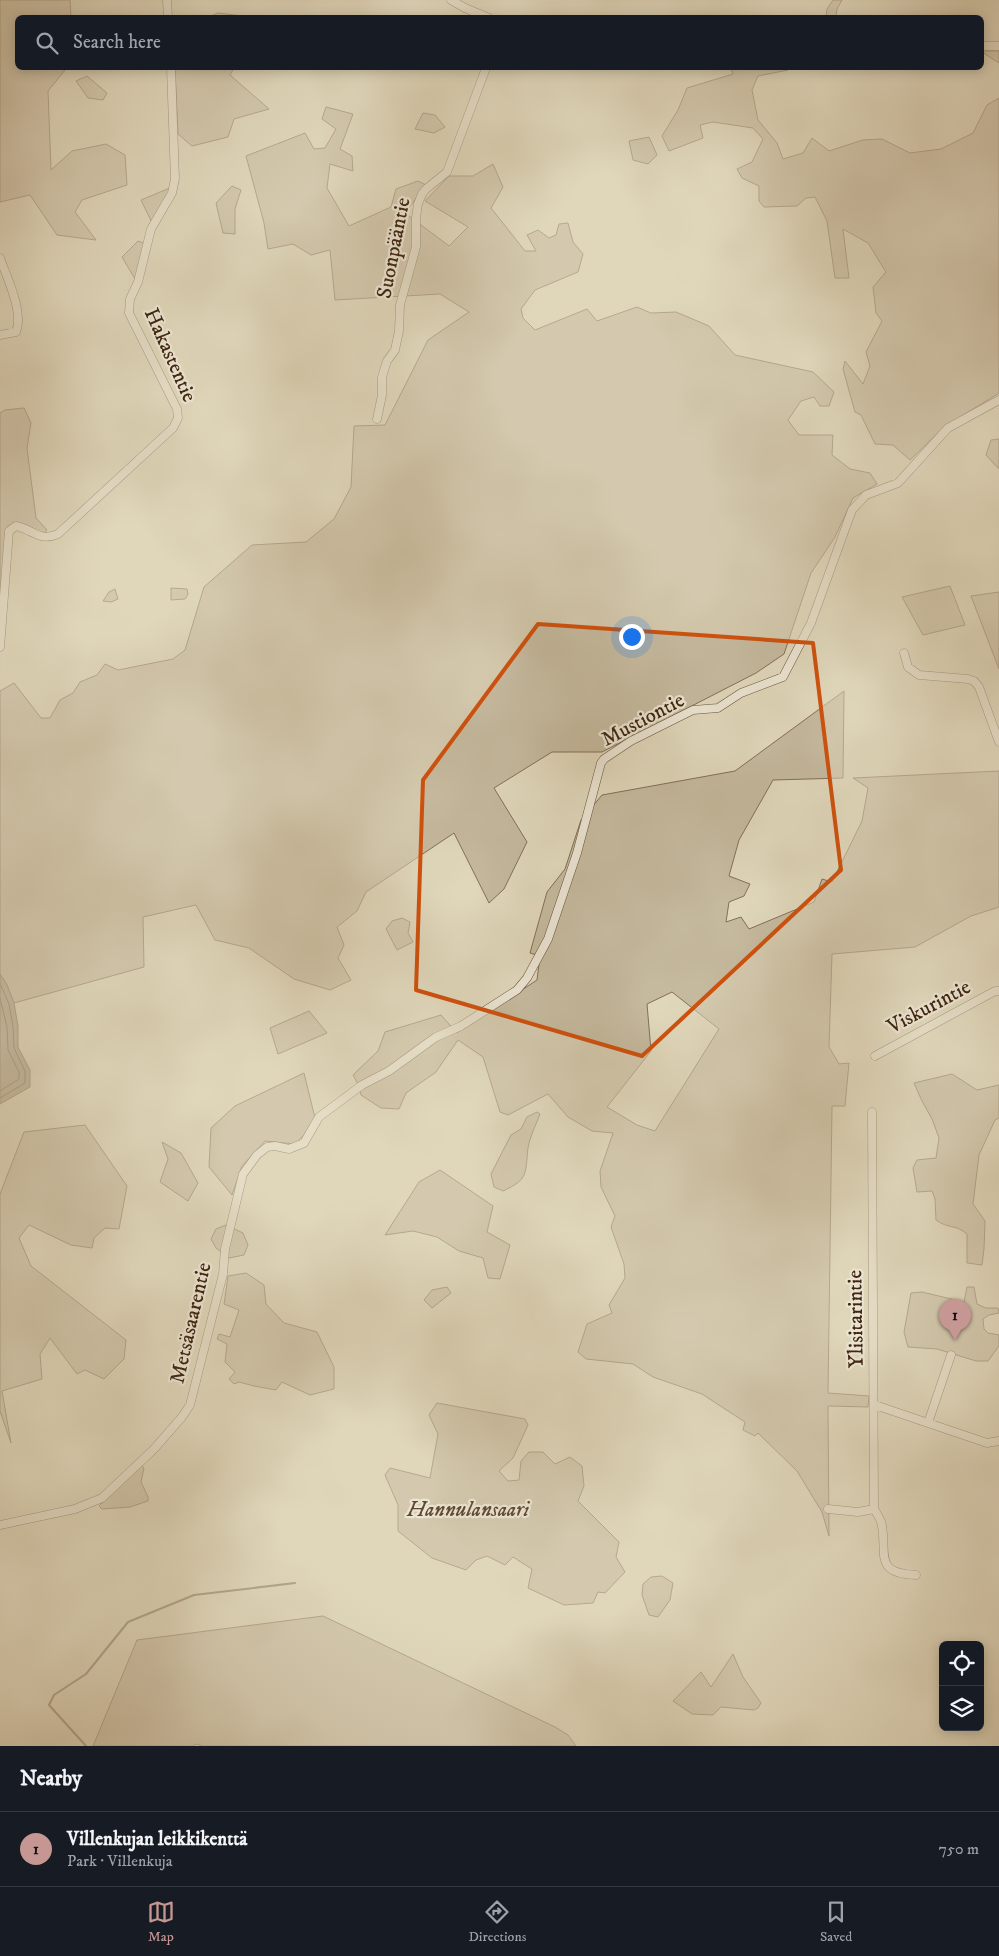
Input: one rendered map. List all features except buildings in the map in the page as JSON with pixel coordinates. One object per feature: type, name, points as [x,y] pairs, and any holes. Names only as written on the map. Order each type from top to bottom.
[{"type":"street","points":[[167,0],[168,15]]},
{"type":"street","points":[[451,0],[482,15]]},
{"type":"street","points":[[984,46],[999,46]]},
{"type":"street","name":"Hakastentie","points":[[0,647],[9,531],[16,526],[39,536],[49,538],[58,534],[173,428],[178,418],[176,409],[129,313],[130,299],[138,282],[151,230],[172,193],[175,179],[171,70]]},
{"type":"street","name":"Suonpääntie","points":[[377,419],[382,395],[382,377],[387,361],[395,350],[399,332],[400,305],[416,247],[418,204],[426,189],[447,172],[485,70]]},
{"type":"street","points":[[0,258],[20,323],[16,332],[0,335]]},
{"type":"street","name":"Mustiontie","points":[[362,1085],[389,1071],[436,1037],[461,1026],[517,990],[527,978],[548,939],[577,854],[601,763],[604,759],[631,741],[693,710],[718,708],[741,693],[783,677],[811,623],[852,510],[866,495],[898,483],[948,428],[999,400]]},
{"type":"street","points":[[904,653],[908,667],[919,675],[974,681],[979,687],[999,742]]},
{"type":"street","name":"Viskurintie","points":[[875,1056],[995,991],[999,991]]},
{"type":"street","name":"Metsäsaarentie","points":[[0,1525],[75,1509],[102,1498],[154,1449],[182,1417],[190,1405],[223,1274],[225,1249],[244,1174],[257,1155],[267,1147],[289,1148],[304,1143],[319,1117],[362,1085]]},
{"type":"street","name":"Ylisitarintie","points":[[872,1112],[874,1509],[882,1525],[882,1549],[887,1564],[899,1574],[916,1575]]},
{"type":"street","points":[[928,1423],[951,1355]]},
{"type":"street","points":[[874,1405],[987,1443],[999,1441]]},
{"type":"street","points":[[828,1509],[858,1512],[874,1509]]},
{"type":"highlighted area","points":[[538,624],[813,643],[841,870],[642,1056],[416,990],[423,780]]},
{"type":"green space","points":[[0,0],[70,0],[71,15],[15,15],[15,70],[65,70],[48,91],[51,170],[72,151],[106,144],[125,155],[127,185],[82,200],[75,212],[96,240],[57,235],[30,195],[0,202]]},
{"type":"green space","points":[[833,0],[842,0],[836,15],[826,15],[827,9]]},
{"type":"green space","points":[[218,13],[234,15],[214,15]]},
{"type":"green space","points":[[984,51],[999,51],[999,63],[984,53]]},
{"type":"green space","points":[[175,70],[233,70],[230,75],[269,109],[234,119],[228,137],[192,146],[178,134]]},
{"type":"green space","points":[[731,70],[788,70],[758,76],[752,90],[758,120],[777,143],[783,159],[803,153],[812,138],[829,151],[863,140],[882,139],[910,153],[941,149],[973,133],[987,105],[999,98],[999,393],[944,427],[910,460],[893,445],[875,444],[861,415],[855,412],[843,369],[845,361],[863,384],[870,366],[866,352],[882,321],[876,313],[873,287],[886,272],[868,243],[843,229],[849,278],[835,278],[827,221],[815,197],[806,198],[797,206],[764,207],[759,201],[759,186],[742,178],[737,169],[752,162],[763,139],[753,128],[713,122],[700,125],[703,138],[669,151],[662,136],[678,110],[687,88],[733,74]]},
{"type":"green space","points":[[87,76],[107,93],[103,100],[88,98],[76,81]]},
{"type":"green space","points":[[326,107],[353,114],[340,149],[352,156],[353,171],[330,164],[327,188],[349,226],[391,207],[396,189],[418,181],[426,185],[405,213],[449,246],[468,227],[425,201],[449,176],[473,176],[493,164],[503,187],[491,208],[525,251],[536,251],[527,235],[538,230],[549,238],[556,235],[559,224],[568,223],[573,242],[583,254],[578,272],[535,290],[521,309],[523,318],[535,330],[587,309],[597,321],[637,307],[651,313],[676,312],[709,326],[735,355],[813,372],[834,392],[829,406],[820,406],[814,397],[801,401],[788,420],[799,435],[833,435],[832,455],[850,469],[870,473],[877,484],[853,498],[835,537],[811,573],[784,654],[756,673],[602,752],[552,752],[494,788],[527,842],[504,889],[489,903],[454,833],[366,892],[357,911],[337,927],[344,945],[338,958],[351,980],[330,990],[294,979],[249,948],[215,940],[196,905],[143,917],[144,967],[14,1003],[7,985],[0,974],[0,691],[14,683],[41,718],[50,718],[60,700],[73,693],[80,682],[97,675],[105,664],[118,670],[173,659],[185,650],[204,587],[252,545],[306,542],[334,519],[351,487],[354,426],[385,425],[428,340],[469,312],[440,294],[335,300],[330,250],[311,255],[293,244],[268,249],[264,223],[246,156],[305,133],[314,149],[325,148],[336,129],[322,119]]},
{"type":"green space","points":[[423,113],[435,115],[445,127],[434,133],[415,129]]},
{"type":"green space","points":[[649,137],[657,155],[648,164],[633,160],[629,141]]},
{"type":"green space","points":[[232,186],[241,190],[235,209],[235,234],[223,233],[216,203]]},
{"type":"green space","points":[[172,187],[154,227],[141,200]]},
{"type":"green space","points":[[138,241],[149,245],[135,279],[122,257]]},
{"type":"green space","points":[[24,408],[31,423],[27,448],[36,518],[47,530],[44,534],[21,524],[7,527],[0,610],[0,413],[5,410]]},
{"type":"green space","points":[[999,439],[999,469],[986,455],[991,440]]},
{"type":"green space","points":[[950,586],[965,625],[923,635],[902,597]]},
{"type":"green space","points":[[171,588],[187,589],[188,594],[185,599],[171,600]]},
{"type":"green space","points":[[115,589],[118,599],[111,602],[103,601],[109,592]]},
{"type":"green space","points":[[999,592],[999,669],[971,596]]},
{"type":"green space","points":[[844,691],[843,778],[773,780],[739,840],[729,876],[750,884],[744,896],[729,902],[726,922],[741,917],[749,929],[814,902],[822,879],[832,882],[862,821],[868,788],[853,778],[999,771],[999,907],[971,916],[915,947],[832,954],[829,1047],[839,1064],[849,1063],[845,1106],[832,1106],[828,1393],[869,1396],[868,1407],[828,1406],[829,1536],[822,1512],[797,1471],[758,1433],[755,1436],[743,1430],[745,1422],[702,1394],[653,1377],[633,1364],[586,1359],[578,1352],[587,1324],[612,1313],[609,1305],[625,1278],[624,1264],[611,1227],[615,1216],[601,1187],[600,1171],[613,1133],[592,1131],[568,1117],[548,1094],[508,1115],[500,1112],[483,1057],[458,1040],[436,1072],[406,1093],[399,1109],[381,1108],[361,1095],[353,1075],[378,1051],[385,1032],[441,1015],[457,1033],[537,980],[540,956],[530,953],[547,892],[565,869],[581,820],[602,795],[735,771]],"holes":[[[672,992],[719,1029],[655,1131],[637,1125],[607,1107],[651,1051],[647,1004]]]},
{"type":"green space","points":[[402,918],[410,922],[408,933],[413,942],[397,950],[386,929],[392,921]]},
{"type":"green space","points":[[309,1011],[327,1033],[278,1054],[270,1028]]},
{"type":"green space","points":[[304,1073],[315,1118],[295,1144],[265,1141],[242,1166],[232,1195],[209,1167],[211,1128],[235,1106]]},
{"type":"green space","points":[[952,1074],[977,1090],[999,1085],[999,1118],[995,1120],[979,1155],[973,1204],[985,1221],[982,1265],[967,1263],[967,1234],[936,1220],[935,1199],[932,1191],[917,1192],[913,1168],[917,1160],[936,1158],[939,1138],[914,1083]]},
{"type":"green space","points":[[537,1112],[540,1114],[529,1144],[526,1170],[522,1179],[503,1191],[494,1187],[491,1174],[511,1135],[521,1129],[527,1117]]},
{"type":"green space","points":[[85,1125],[127,1186],[119,1229],[105,1228],[94,1238],[92,1248],[71,1245],[29,1225],[19,1238],[31,1266],[126,1340],[124,1359],[104,1379],[85,1370],[77,1374],[50,1338],[40,1354],[42,1379],[2,1391],[11,1443],[0,1411],[0,1194],[24,1132]]},
{"type":"green space","points":[[162,1142],[181,1153],[198,1183],[188,1201],[160,1182],[168,1159]]},
{"type":"green space","points":[[440,1170],[493,1206],[487,1232],[510,1245],[500,1279],[488,1278],[483,1258],[459,1251],[437,1237],[413,1231],[385,1235],[419,1182]]},
{"type":"green space","points":[[226,1225],[243,1233],[248,1245],[244,1255],[229,1258],[216,1248],[211,1239],[216,1229]]},
{"type":"green space","points":[[246,1273],[264,1285],[266,1304],[284,1323],[317,1332],[334,1367],[334,1389],[310,1395],[282,1382],[276,1390],[239,1382],[234,1384],[229,1379],[235,1372],[225,1362],[227,1344],[217,1339],[219,1334],[230,1337],[239,1310],[224,1304],[228,1276]]},
{"type":"green space","points":[[447,1287],[451,1293],[432,1308],[424,1300],[432,1290]]},
{"type":"green space","points":[[967,1287],[974,1287],[977,1304],[986,1308],[998,1308],[999,1313],[989,1315],[983,1319],[984,1329],[988,1333],[999,1335],[999,1346],[988,1361],[976,1361],[937,1349],[908,1347],[904,1332],[911,1293],[922,1292],[964,1302]]},
{"type":"green space","name":"Hannulansaari","points":[[437,1403],[525,1419],[528,1425],[513,1458],[499,1471],[508,1481],[519,1480],[521,1461],[529,1452],[543,1452],[555,1464],[570,1457],[582,1466],[584,1486],[578,1501],[619,1542],[616,1557],[625,1572],[605,1593],[598,1592],[593,1603],[564,1605],[528,1588],[532,1569],[513,1557],[505,1565],[487,1556],[476,1560],[466,1570],[432,1558],[398,1531],[398,1505],[385,1475],[390,1468],[430,1478],[438,1434],[429,1415]]},
{"type":"green space","points":[[141,1465],[144,1468],[141,1482],[148,1501],[130,1507],[102,1509],[99,1506]]},
{"type":"green space","points":[[662,1576],[673,1583],[670,1600],[658,1617],[649,1615],[642,1595],[643,1584],[651,1577]]},
{"type":"green space","points":[[323,1616],[555,1727],[568,1735],[576,1746],[202,1746],[196,1744],[194,1746],[93,1746],[137,1640]]},
{"type":"green space","points":[[733,1654],[743,1677],[761,1703],[758,1708],[754,1710],[721,1707],[713,1715],[692,1714],[673,1701],[701,1672],[711,1687]]},
{"type":"water","points":[[0,974],[7,985],[14,1003],[18,1026],[18,1047],[30,1070],[30,1087],[0,1104]]},
{"type":"waterway","points":[[86,1746],[49,1705],[54,1695],[86,1674],[128,1622],[194,1595],[295,1583]]},
{"type":"place","name":"Villenkujan leikkikenttä","points":[[955,1340]]}]
